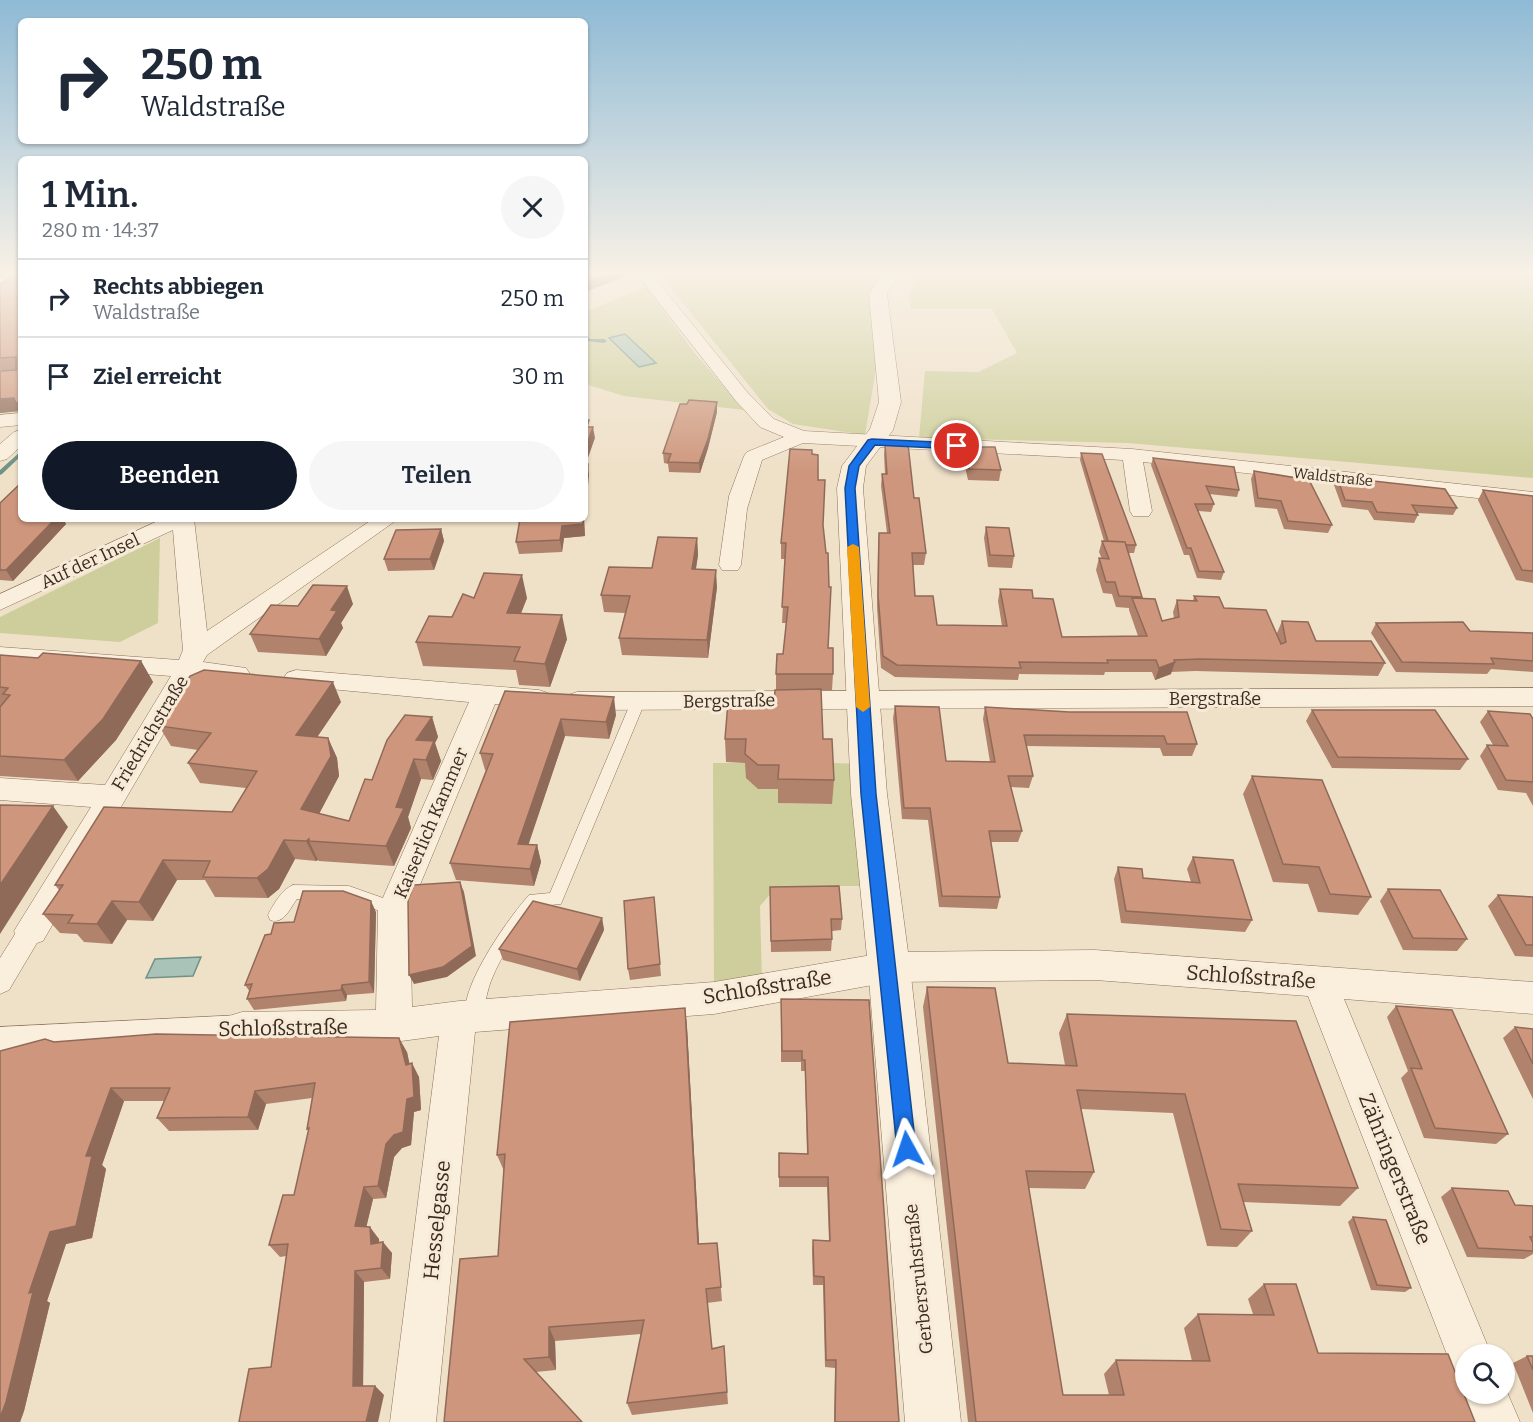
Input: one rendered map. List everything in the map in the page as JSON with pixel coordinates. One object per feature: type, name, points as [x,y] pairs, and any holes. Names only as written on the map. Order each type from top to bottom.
[{"type":"street","points":[[695,338],[742,397],[767,423],[801,437],[872,442]]},
{"type":"street","name":"Gerbersruhstraße","points":[[882,338],[890,402],[881,430],[854,466],[850,488],[869,794],[889,967],[933,1422]]},
{"type":"street","points":[[0,422],[18,419]]},
{"type":"street","points":[[730,565],[734,509],[742,478],[753,456],[801,437]]},
{"type":"street","points":[[0,454],[18,439]]},
{"type":"street","name":"Waldstraße","points":[[872,442],[1132,455],[1533,498]]},
{"type":"street","points":[[1132,455],[1141,511]]},
{"type":"street","name":"Auf der Insel","points":[[0,603],[176,522]]},
{"type":"street","points":[[182,522],[192,660]]},
{"type":"street","name":"Friedrichstraße","points":[[0,982],[192,660],[383,522]]},
{"type":"street","name":"Bergstraße","points":[[0,655],[192,660],[265,676],[485,697],[638,702],[1530,701]]},
{"type":"street","name":"Kaiserlich Kammer","points":[[393,1026],[394,909],[485,697]]},
{"type":"street","points":[[0,789],[112,797]]},
{"type":"street","name":"Schloßstraße","points":[[0,1040],[237,1025],[393,1026],[466,1017],[714,998],[889,967],[1095,965],[1533,998]]},
{"type":"street","name":"Zähringerstraße","points":[[1320,982],[1466,1344]]},
{"type":"street","name":"Hesselgasse","points":[[413,1422],[466,1017]]},
{"type":"street","points":[[1489,1404],[1497,1422]]},
{"type":"lane","points":[[466,1017],[510,927],[535,900],[555,899],[638,702]]},
{"type":"lane","points":[[276,915],[293,892],[348,893],[394,909]]},
{"type":"green space","points":[[588,338],[684,338],[744,410],[624,396],[588,385]]},
{"type":"green space","points":[[711,338],[875,338],[877,363],[865,435],[793,424],[768,409]]},
{"type":"green space","points":[[1009,338],[1533,338],[1533,478],[1128,443],[919,438],[925,371],[978,372],[1017,353]]},
{"type":"green space","points":[[160,538],[158,623],[120,642],[0,633],[0,617]]},
{"type":"green space","points":[[713,763],[746,763],[758,789],[779,789],[778,803],[832,804],[831,763],[867,764],[878,886],[777,886],[760,906],[762,982],[714,988]]},
{"type":"shaded area","points":[[609,338],[630,338],[656,363],[639,367]]},
{"type":"shaded area","points":[[201,957],[193,976],[146,978],[155,959]]},
{"type":"building","points":[[0,338],[18,338],[18,403],[14,398],[0,399],[0,371],[16,370],[16,357],[0,358]]},
{"type":"building","points":[[689,400],[717,402],[708,439],[699,463],[668,462],[671,454],[663,453],[680,404],[687,404]]},
{"type":"building","points":[[588,427],[593,427],[588,441]]},
{"type":"building","points":[[885,444],[908,444],[914,498],[919,498],[926,553],[912,553],[915,596],[933,596],[937,625],[1007,626],[1000,589],[1032,590],[1033,598],[1053,599],[1062,637],[1147,636],[1132,598],[1155,599],[1162,621],[1179,617],[1177,600],[1197,601],[1194,596],[1219,597],[1224,608],[1266,610],[1281,644],[1286,642],[1282,621],[1308,622],[1316,641],[1371,641],[1385,663],[1200,659],[1174,660],[1175,662],[1159,668],[1156,660],[1107,660],[1108,663],[1019,662],[1021,668],[897,665],[883,656],[878,595],[879,533],[890,533],[882,474],[887,474]]},
{"type":"building","points":[[964,447],[995,447],[1001,470],[969,469]]},
{"type":"building","points":[[790,449],[812,450],[812,454],[818,455],[818,480],[825,480],[823,525],[826,553],[828,553],[829,587],[831,587],[828,648],[833,648],[833,674],[776,674],[777,654],[783,654],[788,607],[782,607],[786,543],[781,543]]},
{"type":"building","points":[[1081,453],[1102,454],[1136,545],[1108,541]]},
{"type":"building","points":[[1153,458],[1234,467],[1239,490],[1206,486],[1214,504],[1195,504],[1224,572],[1199,571],[1191,548],[1187,548]]},
{"type":"building","points":[[1254,471],[1309,480],[1332,525],[1288,521],[1281,501],[1258,498]]},
{"type":"building","points":[[1337,477],[1445,489],[1457,508],[1412,505],[1418,515],[1377,512],[1372,502],[1345,500]]},
{"type":"building","points":[[18,486],[18,522],[52,522],[6,570],[0,570],[0,503]]},
{"type":"building","points":[[1483,490],[1533,496],[1533,571],[1522,570]]},
{"type":"building","points":[[519,522],[583,522],[583,524],[562,526],[560,540],[516,542]]},
{"type":"building","points":[[986,527],[1009,528],[1014,556],[990,555]]},
{"type":"building","points":[[441,529],[430,559],[384,559],[396,530]]},
{"type":"building","points":[[658,537],[697,538],[692,569],[716,570],[707,640],[619,638],[630,596],[601,595],[609,567],[652,568]]},
{"type":"building","points":[[1102,541],[1125,542],[1142,597],[1119,596],[1115,582],[1106,582],[1099,558],[1109,559]]},
{"type":"building","points":[[484,573],[522,575],[507,613],[562,615],[545,664],[514,661],[520,647],[416,642],[429,616],[452,617],[463,594],[474,598]]},
{"type":"building","points":[[313,585],[347,586],[331,610],[337,611],[319,639],[250,634],[271,605],[298,606]]},
{"type":"building","points":[[1463,622],[1470,631],[1533,633],[1533,661],[1491,658],[1494,664],[1402,662],[1376,623]]},
{"type":"building","points":[[43,653],[141,661],[103,719],[64,760],[0,756],[0,707],[10,695],[3,694],[8,688],[0,687],[0,655],[38,658]]},
{"type":"building","points":[[204,670],[333,682],[296,735],[328,738],[331,756],[301,809],[349,821],[365,779],[372,780],[387,740],[405,715],[432,717],[416,740],[434,741],[426,760],[414,759],[396,807],[404,808],[386,846],[309,841],[309,839],[306,841],[284,840],[268,869],[257,878],[203,877],[210,861],[163,860],[139,902],[112,901],[97,924],[68,923],[73,915],[43,914],[63,885],[55,885],[104,807],[232,812],[257,771],[188,763],[211,733],[159,726],[190,676]]},
{"type":"building","points":[[821,689],[823,739],[832,739],[834,780],[778,779],[779,765],[758,765],[745,754],[746,739],[725,739],[728,702],[774,703],[775,690]]},
{"type":"building","points":[[505,691],[614,697],[606,722],[561,719],[518,844],[537,845],[530,869],[450,863],[493,754],[480,753]]},
{"type":"building","points":[[895,706],[939,707],[946,761],[995,762],[985,707],[1069,712],[1187,712],[1197,744],[1167,744],[1164,736],[1024,735],[1033,776],[1008,776],[1022,831],[989,831],[1000,897],[942,896],[930,808],[904,808]]},
{"type":"building","points":[[1312,710],[1435,710],[1468,759],[1338,757]]},
{"type":"building","points":[[1488,711],[1530,714],[1533,719],[1533,782],[1506,780],[1487,745],[1508,746]]},
{"type":"building","points":[[1252,776],[1322,780],[1371,897],[1330,894],[1319,867],[1283,864]]},
{"type":"building","points":[[0,805],[53,806],[0,885]]},
{"type":"building","points":[[1193,857],[1233,860],[1252,920],[1126,911],[1118,867],[1142,869],[1143,878],[1200,883]]},
{"type":"building","points":[[460,882],[472,946],[443,967],[409,975],[408,900],[414,885]]},
{"type":"building","points":[[839,886],[842,919],[831,919],[832,939],[771,941],[770,887]]},
{"type":"building","points":[[1388,889],[1440,890],[1467,939],[1413,938]]},
{"type":"building","points":[[303,891],[343,891],[371,901],[369,982],[342,985],[341,990],[247,999],[252,984],[245,985],[265,935],[271,934],[274,923],[294,922]]},
{"type":"building","points":[[1498,895],[1533,897],[1533,945],[1526,945]]},
{"type":"building","points":[[654,897],[660,964],[628,969],[624,901]]},
{"type":"building","points":[[533,901],[602,918],[577,969],[499,949]]},
{"type":"building","points":[[927,987],[995,988],[1008,1063],[1077,1066],[1067,1014],[1296,1021],[1358,1188],[1238,1184],[1252,1231],[1221,1229],[1185,1094],[1077,1090],[1094,1172],[1026,1171],[1063,1395],[1124,1395],[1116,1360],[1210,1361],[1198,1314],[1274,1315],[1264,1284],[1296,1284],[1318,1353],[1448,1354],[1455,1372],[1455,1404],[1468,1404],[1475,1422],[976,1422]]},
{"type":"building","points":[[781,999],[869,1000],[899,1422],[835,1422],[836,1360],[826,1360],[824,1277],[814,1276],[813,1240],[830,1241],[828,1177],[779,1177],[779,1153],[808,1154],[805,1060],[802,1060],[802,1051],[782,1051]]},
{"type":"building","points":[[1396,1006],[1452,1010],[1508,1134],[1435,1128],[1411,1068],[1422,1069]]},
{"type":"building","points":[[685,1008],[698,1244],[717,1243],[721,1287],[706,1289],[712,1349],[724,1346],[727,1392],[627,1403],[644,1320],[549,1327],[549,1357],[524,1359],[582,1422],[444,1422],[460,1259],[498,1256],[505,1154],[497,1155],[510,1022]]},
{"type":"building","points":[[1515,1027],[1533,1029],[1533,1064]]},
{"type":"building","points":[[156,1034],[399,1038],[406,1065],[412,1063],[414,1097],[407,1099],[403,1132],[394,1135],[386,1144],[378,1186],[364,1187],[355,1226],[370,1227],[371,1244],[383,1242],[381,1268],[355,1271],[353,1386],[375,1386],[366,1422],[239,1422],[249,1369],[271,1367],[288,1244],[269,1245],[283,1195],[294,1195],[309,1128],[307,1129],[315,1083],[255,1091],[248,1117],[157,1118],[170,1088],[111,1088],[86,1156],[92,1156],[76,1226],[50,1232],[29,1293],[33,1292],[0,1418],[0,1051],[45,1039],[54,1042]]},
{"type":"building","points":[[1452,1188],[1508,1191],[1515,1205],[1533,1206],[1533,1237],[1530,1237],[1533,1251],[1478,1248]]},
{"type":"building","points":[[1353,1217],[1386,1220],[1411,1288],[1377,1285]]},
{"type":"building","points":[[1527,1356],[1533,1356],[1533,1370]]},
{"type":"waterway","points":[[588,339],[604,341]]},
{"type":"waterway","points":[[0,473],[18,456]]},
{"type":"slow traffic","points":[[853,547],[863,707]]},
{"type":"route","points":[[907,1149],[869,794],[850,488],[854,466],[872,442],[957,446]]}]
